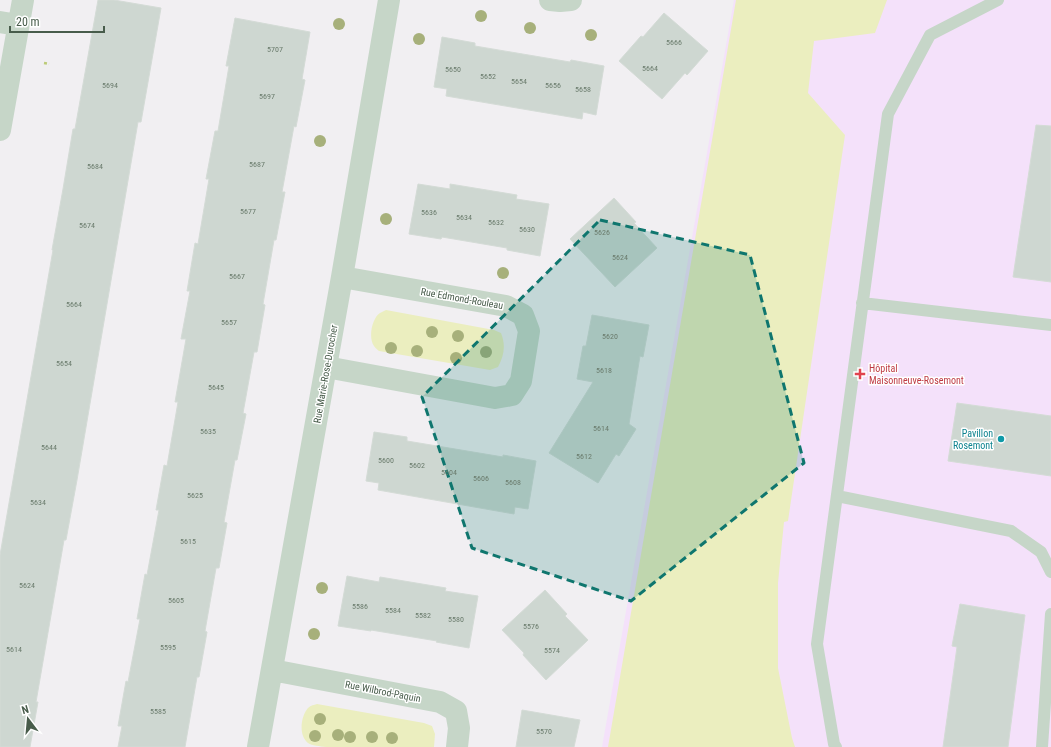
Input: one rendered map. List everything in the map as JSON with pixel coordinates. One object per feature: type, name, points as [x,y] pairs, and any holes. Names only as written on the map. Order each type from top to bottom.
[{"type":"street","points":[[0,130],[9,24],[23,0]]},
{"type":"street","name":"Rue Marie-Rose-Durocher","points":[[258,747],[342,277],[389,0]]},
{"type":"street","points":[[550,0],[571,0]]},
{"type":"street","name":"Rue Edmond-Rouleau","points":[[326,367],[495,398],[512,395],[521,381],[529,331],[523,315],[506,306],[342,277]]},
{"type":"street","name":"Rue Wilbrod-Paquin","points":[[272,670],[440,702],[456,711],[459,728],[457,747]]},
{"type":"lane","points":[[836,747],[834,744],[817,644],[888,114],[930,35],[998,0]]},
{"type":"lane","points":[[862,304],[1051,325]]},
{"type":"lane","points":[[837,496],[1010,531],[1041,552],[1051,572]]},
{"type":"lane","points":[[1042,747],[1051,614]]},
{"type":"path","points":[[44,63],[49,64]]},
{"type":"highlighted area","points":[[600,220],[750,255],[804,463],[631,601],[472,548],[422,397]]},
{"type":"shaded area","name":"Hôpital Maisonneuve-Rosemont","points":[[734,0],[1051,0],[1051,747],[602,747]]},
{"type":"green space","points":[[736,0],[887,0],[875,33],[814,41],[808,93],[845,135],[788,521],[784,522],[778,583],[778,668],[795,747],[608,747]]},
{"type":"green space","points":[[386,310],[494,330],[501,333],[504,346],[500,363],[498,367],[490,370],[379,351],[372,342],[371,333],[375,319],[380,313]]},
{"type":"green space","points":[[317,704],[424,723],[432,726],[435,734],[434,747],[326,747],[312,745],[305,740],[303,735],[302,720],[308,708]]},
{"type":"building","points":[[98,0],[114,0],[161,8],[141,122],[138,122],[77,480],[66,540],[64,540],[36,702],[38,702],[30,747],[0,747],[0,555],[73,129],[75,129]]},
{"type":"building","points":[[664,13],[708,51],[687,75],[685,73],[662,99],[619,61]]},
{"type":"building","points":[[235,18],[310,32],[302,79],[305,80],[296,127],[294,126],[282,192],[285,192],[276,240],[274,240],[263,304],[265,305],[257,352],[254,352],[243,413],[246,414],[237,460],[235,460],[224,522],[227,523],[219,568],[216,568],[205,631],[207,632],[199,677],[197,677],[185,747],[118,747],[122,726],[118,726],[126,681],[128,682],[140,619],[137,619],[159,510],[156,510],[164,465],[167,466],[178,402],[175,402],[186,339],[181,339],[190,291],[187,291],[195,243],[198,244],[209,179],[206,179],[215,131],[218,131],[229,66],[226,66]]},
{"type":"building","points":[[442,37],[475,43],[475,46],[570,62],[571,60],[604,66],[596,115],[583,112],[582,119],[446,96],[447,89],[434,87]]},
{"type":"building","points":[[1036,125],[1051,126],[1051,282],[1013,277]]},
{"type":"building","points":[[418,184],[450,189],[450,184],[517,195],[516,199],[549,204],[540,256],[507,250],[507,248],[442,237],[441,239],[409,234]]},
{"type":"building","points":[[614,198],[657,248],[615,287],[570,239]]},
{"type":"building","points":[[592,315],[649,325],[643,357],[640,356],[629,424],[636,429],[619,456],[616,454],[598,483],[549,453],[593,382],[577,379],[583,346],[586,346]]},
{"type":"building","name":"Pavillon Rosemont","points":[[957,403],[1051,416],[1051,476],[948,461]]},
{"type":"building","points":[[374,432],[407,437],[407,441],[536,461],[528,509],[515,507],[514,514],[378,490],[379,483],[366,481]]},
{"type":"building","points":[[347,576],[379,582],[380,577],[446,588],[445,591],[478,596],[469,648],[436,642],[437,641],[338,626]]},
{"type":"building","points":[[545,590],[567,614],[565,616],[588,640],[546,680],[523,655],[524,653],[502,630]]},
{"type":"building","points":[[960,604],[1025,615],[1008,747],[943,747],[957,647],[952,646]]},
{"type":"building","points":[[522,710],[580,720],[574,747],[516,747]]},
{"type":"place","name":"Hôpital Maisonneuve-Rosemont","points":[[860,374]]},
{"type":"place","name":"Pavillon Rosemont","points":[[1001,439]]}]
